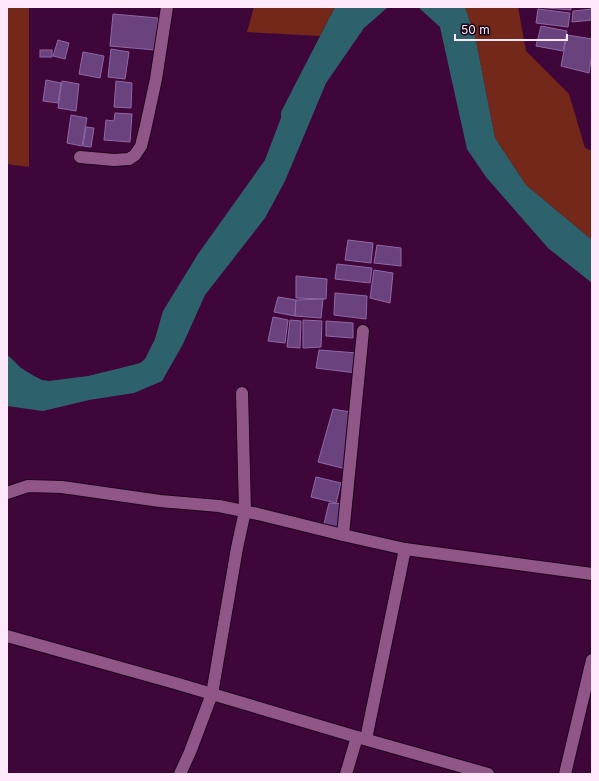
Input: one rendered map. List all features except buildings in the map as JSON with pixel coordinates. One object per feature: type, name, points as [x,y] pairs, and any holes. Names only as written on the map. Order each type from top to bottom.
[{"type":"street","points":[[80,157],[114,160],[129,159],[135,155],[141,146],[146,130],[156,79],[167,7]]},
{"type":"street","points":[[343,536],[363,331]]},
{"type":"street","points":[[180,774],[212,694],[237,548],[245,511],[242,393]]},
{"type":"street","points":[[7,494],[28,486],[62,487],[160,501],[218,506],[245,511],[343,536],[405,549],[592,574]]},
{"type":"street","points":[[346,774],[362,738],[405,549]]},
{"type":"street","points":[[7,636],[175,683],[485,774]]},
{"type":"street","points":[[565,774],[592,660]]},
{"type":"shaded area","points":[[7,7],[29,7],[29,167],[7,164]]},
{"type":"shaded area","points":[[254,7],[335,7],[320,36],[247,32]]},
{"type":"shaded area","points":[[335,7],[388,7],[364,28],[326,83],[285,181],[265,218],[205,295],[183,344],[162,381],[134,393],[89,400],[43,411],[7,406],[7,355],[21,368],[42,380],[49,381],[88,376],[140,363],[145,359],[155,339],[163,311],[198,254],[265,160],[281,118],[281,112]]},
{"type":"shaded area","points":[[418,7],[465,7],[475,36],[495,138],[526,185],[592,240],[592,283],[548,248],[486,177],[467,149],[440,27]]},
{"type":"shaded area","points":[[465,7],[518,7],[526,51],[569,94],[585,148],[592,151],[592,240],[526,185],[495,138],[475,36]]}]
